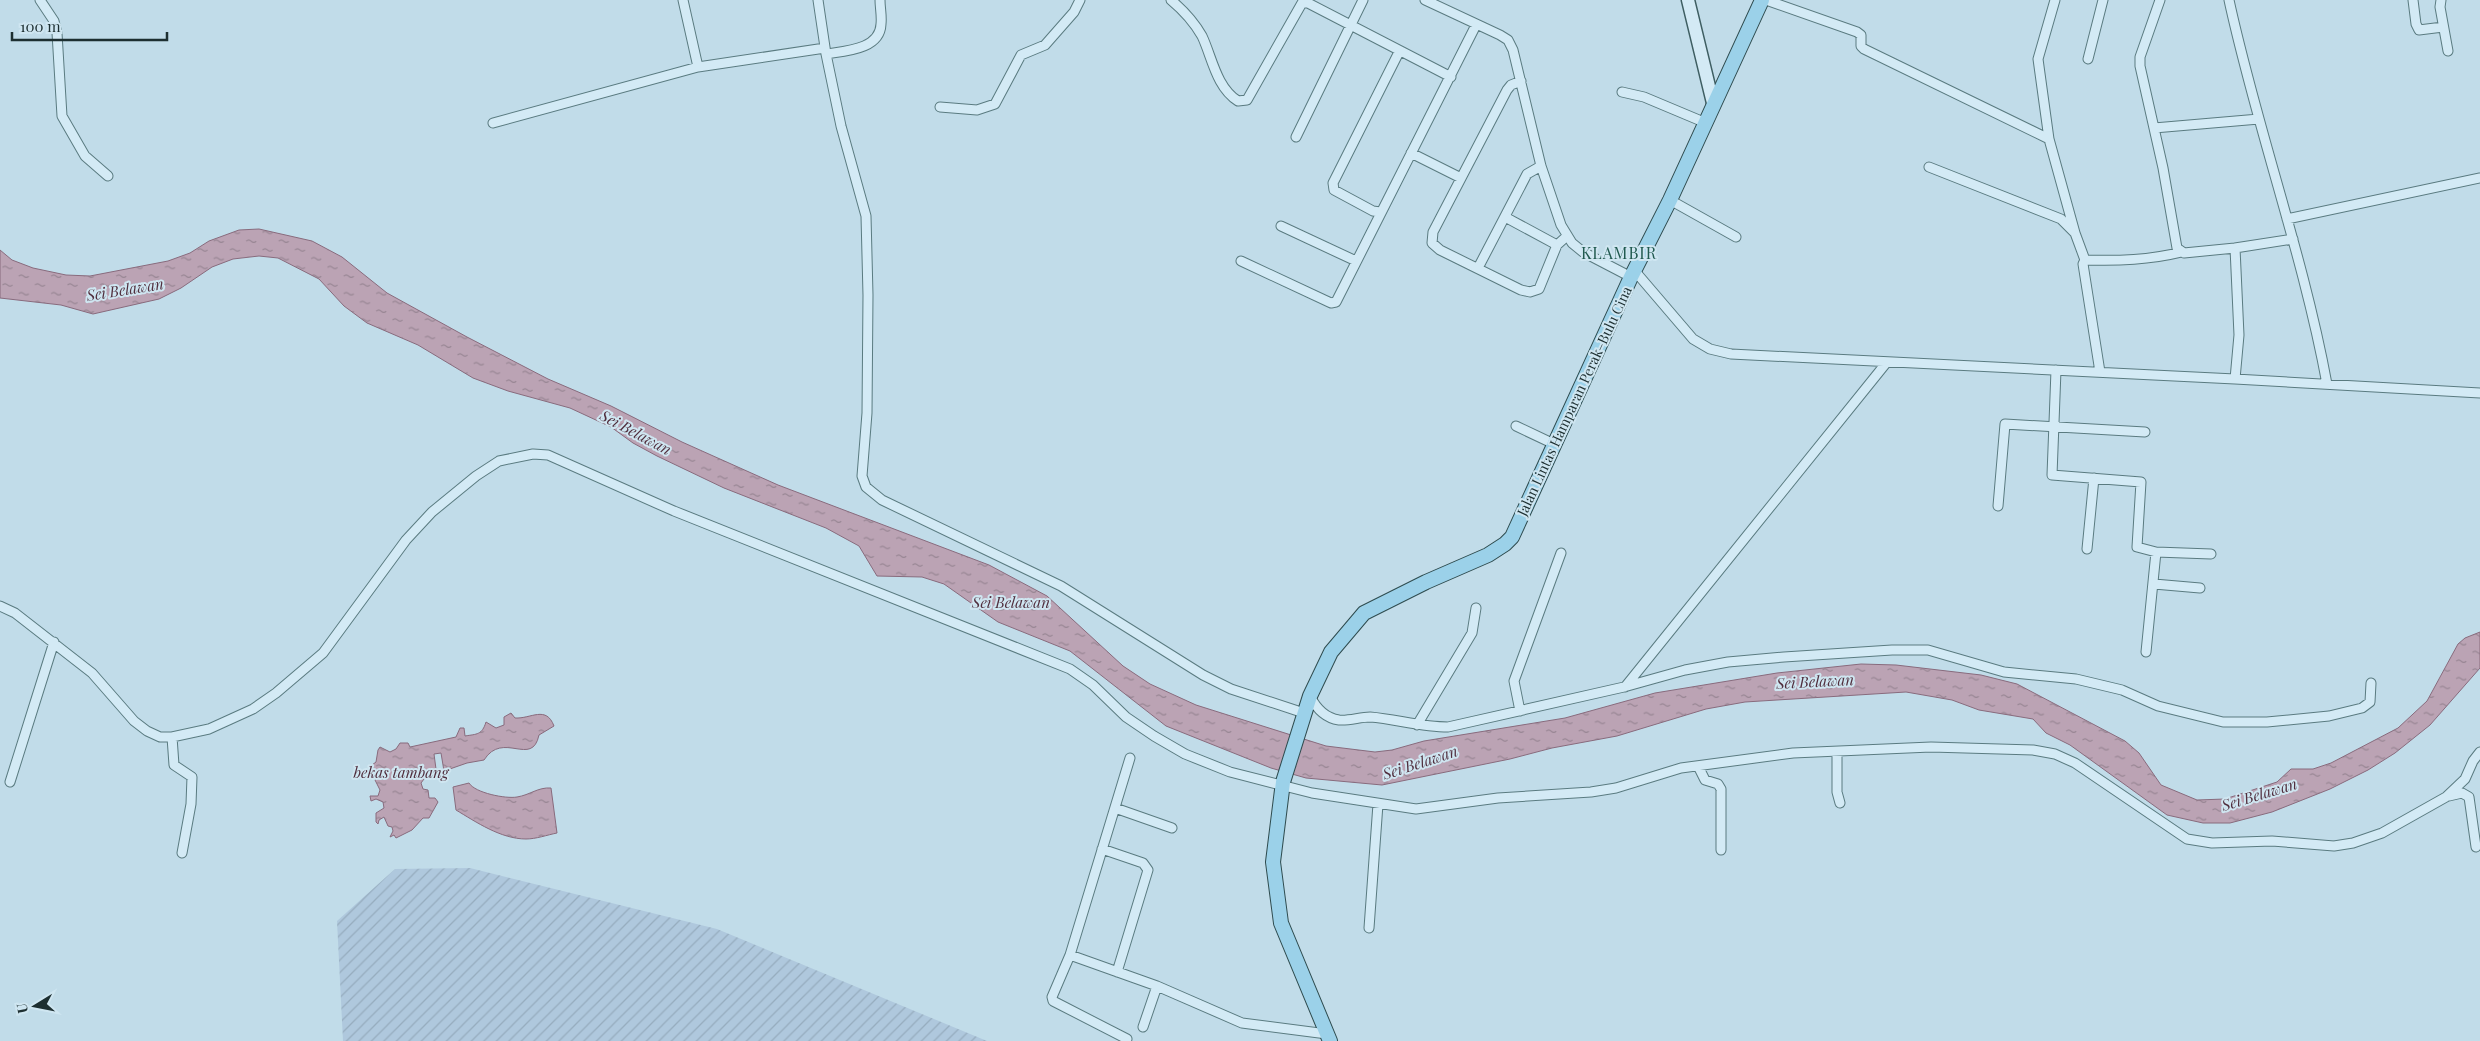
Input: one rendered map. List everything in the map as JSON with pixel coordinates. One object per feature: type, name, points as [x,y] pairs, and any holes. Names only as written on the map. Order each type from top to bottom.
[{"type":"main road","name":"Jalan Lintas Hamparan Perak–Bulu Cina","points":[[1283,784],[1310,696],[1331,652],[1364,613],[1426,582],[1488,556],[1506,544],[1512,537],[1633,274],[1706,123],[1713,103],[1764,0]]},
{"type":"main road","points":[[1283,784],[1274,862],[1279,909],[1282,923],[1328,1037]]},
{"type":"street","points":[[40,0],[54,21],[57,33],[62,116],[86,156],[108,176]]},
{"type":"street","points":[[683,0],[698,66]]},
{"type":"street","points":[[818,0],[825,51],[844,139],[866,216],[868,295],[867,413],[862,476],[866,488],[882,500],[1061,586],[1203,675],[1303,716]]},
{"type":"street","points":[[493,123],[698,66],[858,49],[871,42],[882,26],[880,0]]},
{"type":"street","points":[[940,107],[977,110],[995,104],[1021,55],[1045,46],[1074,12],[1080,0]]},
{"type":"street","points":[[1171,0],[1183,10],[1200,33],[1224,87],[1233,98],[1242,102],[1247,100],[1302,3],[1308,3],[1451,78]]},
{"type":"street","points":[[1296,137],[1363,0]]},
{"type":"street","points":[[1425,0],[1508,40],[1513,50],[1541,166],[1561,225],[1567,236],[1584,252],[1633,274],[1686,333],[1710,349],[1731,354],[2480,393]]},
{"type":"street","points":[[1688,0],[1713,103]]},
{"type":"street","points":[[1764,0],[1860,33],[1864,49],[2049,139]]},
{"type":"street","points":[[2055,0],[2038,59],[2049,139],[2075,233],[2085,260],[2083,264],[2100,372]]},
{"type":"street","points":[[2088,59],[2104,0]]},
{"type":"street","points":[[2160,0],[2140,62],[2177,248],[2182,252]]},
{"type":"street","points":[[2229,0],[2259,119],[2316,323],[2327,384]]},
{"type":"street","points":[[2413,0],[2416,24],[2419,30],[2444,27]]},
{"type":"street","points":[[2441,0],[2440,7],[2448,51]]},
{"type":"street","points":[[1241,261],[1334,303],[1451,78],[1476,25]]},
{"type":"street","points":[[1380,212],[1373,211],[1334,190],[1333,183],[1399,52]]},
{"type":"street","points":[[1521,81],[1512,84],[1507,90],[1433,232],[1432,243],[1440,250],[1521,290],[1534,291],[1538,289],[1557,245],[1567,236]]},
{"type":"street","points":[[1622,92],[1644,97],[1706,123]]},
{"type":"street","points":[[2154,128],[2259,119]]},
{"type":"street","points":[[1411,153],[1461,178]]},
{"type":"street","points":[[1478,268],[1527,174],[1541,166]]},
{"type":"street","points":[[1930,167],[2061,219],[2075,233]]},
{"type":"street","points":[[2287,219],[2480,178]]},
{"type":"street","points":[[1670,200],[1736,237]]},
{"type":"street","points":[[1505,217],[1557,245]]},
{"type":"street","points":[[1281,226],[1356,261]]},
{"type":"street","points":[[2085,260],[2126,262],[2182,252],[2235,248],[2293,239]]},
{"type":"street","points":[[2235,248],[2239,335],[2235,379]]},
{"type":"street","points":[[1624,687],[1887,362]]},
{"type":"street","points":[[2056,370],[2052,475],[2141,482],[2137,547],[2156,552],[2211,554]]},
{"type":"street","points":[[1998,506],[2004,424],[2054,425],[2146,432]]},
{"type":"street","points":[[1516,426],[1554,444]]},
{"type":"street","points":[[0,606],[15,613],[92,673],[134,720],[147,731],[160,736],[172,737],[209,729],[253,709],[276,693],[327,648],[396,552],[432,512],[491,464],[519,456],[539,454],[548,455],[674,511],[1070,669],[1093,684],[1134,723],[1185,754],[1230,772],[1378,804],[1416,810],[1498,798],[1570,795],[1616,788],[1663,772],[1793,753],[1931,747],[2050,752],[2075,763],[2181,836],[2194,841],[2212,843],[2272,841],[2334,846],[2353,843],[2382,833],[2446,797],[2465,779],[2473,761],[2480,752]]},
{"type":"street","points":[[2087,549],[2094,478]]},
{"type":"street","points":[[2146,652],[2156,552]]},
{"type":"street","points":[[1520,711],[1514,681],[1561,553]]},
{"type":"street","points":[[2154,584],[2200,588]]},
{"type":"street","points":[[1417,725],[1472,633],[1476,608]]},
{"type":"street","points":[[10,782],[54,642]]},
{"type":"street","points":[[1310,696],[1315,706],[1321,712],[1340,720],[1372,717],[1417,725],[1455,726],[1624,687],[1685,670],[1728,662],[1815,654],[1928,650],[2004,672],[2066,677],[2101,684],[2158,706],[2223,722],[2243,723],[2329,716],[2362,708],[2370,702],[2371,683]]},
{"type":"street","points":[[172,737],[174,765],[192,777],[191,804],[182,853]]},
{"type":"street","points":[[1837,752],[1837,792],[1840,803]]},
{"type":"street","points":[[1127,1039],[1053,1002],[1052,997],[1070,955],[1130,758]]},
{"type":"street","points":[[1698,766],[1706,780],[1718,784],[1721,789],[1721,850]]},
{"type":"street","points":[[2446,797],[2462,793],[2468,796],[2476,847]]},
{"type":"street","points":[[1369,928],[1378,804]]},
{"type":"street","points":[[1115,808],[1172,828]]},
{"type":"street","points":[[1102,849],[1143,863],[1148,870],[1117,972]]},
{"type":"street","points":[[1070,955],[1157,986],[1242,1023],[1328,1037]]},
{"type":"street","points":[[1143,1027],[1157,986]]},
{"type":"shaded area","points":[[470,868],[717,929],[987,1041],[343,1041],[337,921],[395,869]]},
{"type":"water","name":"Sei Belawan","points":[[259,229],[312,241],[342,257],[387,293],[467,337],[548,379],[611,406],[682,442],[778,485],[989,565],[1047,596],[1123,666],[1150,684],[1196,705],[1326,746],[1375,752],[1392,750],[1424,741],[1565,718],[1655,693],[1777,673],[1861,664],[1896,665],[1981,675],[2017,684],[2125,741],[2139,753],[2161,785],[2197,800],[2225,799],[2277,782],[2291,769],[2313,769],[2331,763],[2398,728],[2427,701],[2458,644],[2465,638],[2480,632],[2480,668],[2430,725],[2395,753],[2368,770],[2330,789],[2272,812],[2230,823],[2203,823],[2167,815],[2070,745],[2046,733],[2033,719],[1979,710],[1952,700],[1906,692],[1745,702],[1706,709],[1617,736],[1552,748],[1510,759],[1382,785],[1306,778],[1271,768],[1166,726],[1070,651],[998,622],[944,584],[922,577],[877,576],[859,546],[826,528],[724,488],[657,456],[633,443],[611,427],[570,408],[508,391],[473,378],[418,345],[367,323],[344,306],[319,279],[278,258],[259,256],[233,259],[212,267],[181,288],[159,299],[93,314],[61,305],[0,298],[0,250],[12,260],[33,268],[66,275],[90,276],[168,261],[190,253],[209,241],[239,230]]},
{"type":"water","name":"bekas tambang","points":[[511,713],[515,718],[538,714],[547,716],[554,726],[539,735],[535,744],[530,749],[500,748],[492,752],[484,760],[467,763],[444,771],[441,753],[434,754],[436,769],[430,771],[421,783],[423,789],[428,790],[429,798],[435,798],[438,802],[429,818],[423,818],[412,830],[396,838],[394,835],[390,837],[393,831],[392,827],[388,826],[384,817],[379,820],[378,824],[376,822],[376,813],[384,808],[383,802],[376,799],[371,801],[370,796],[378,796],[380,790],[375,780],[378,777],[372,765],[376,762],[380,747],[390,752],[396,749],[400,743],[408,743],[410,747],[456,737],[460,728],[464,728],[465,736],[476,734],[481,732],[486,722],[496,728],[504,725],[504,717]]},
{"type":"water","name":"bekas tambang","points":[[469,783],[477,790],[506,797],[517,797],[551,788],[557,833],[526,839],[517,838],[498,833],[480,824],[456,810],[453,787]]},
{"type":"district","name":"KLAMBIR","points":[[1619,252]]}]
